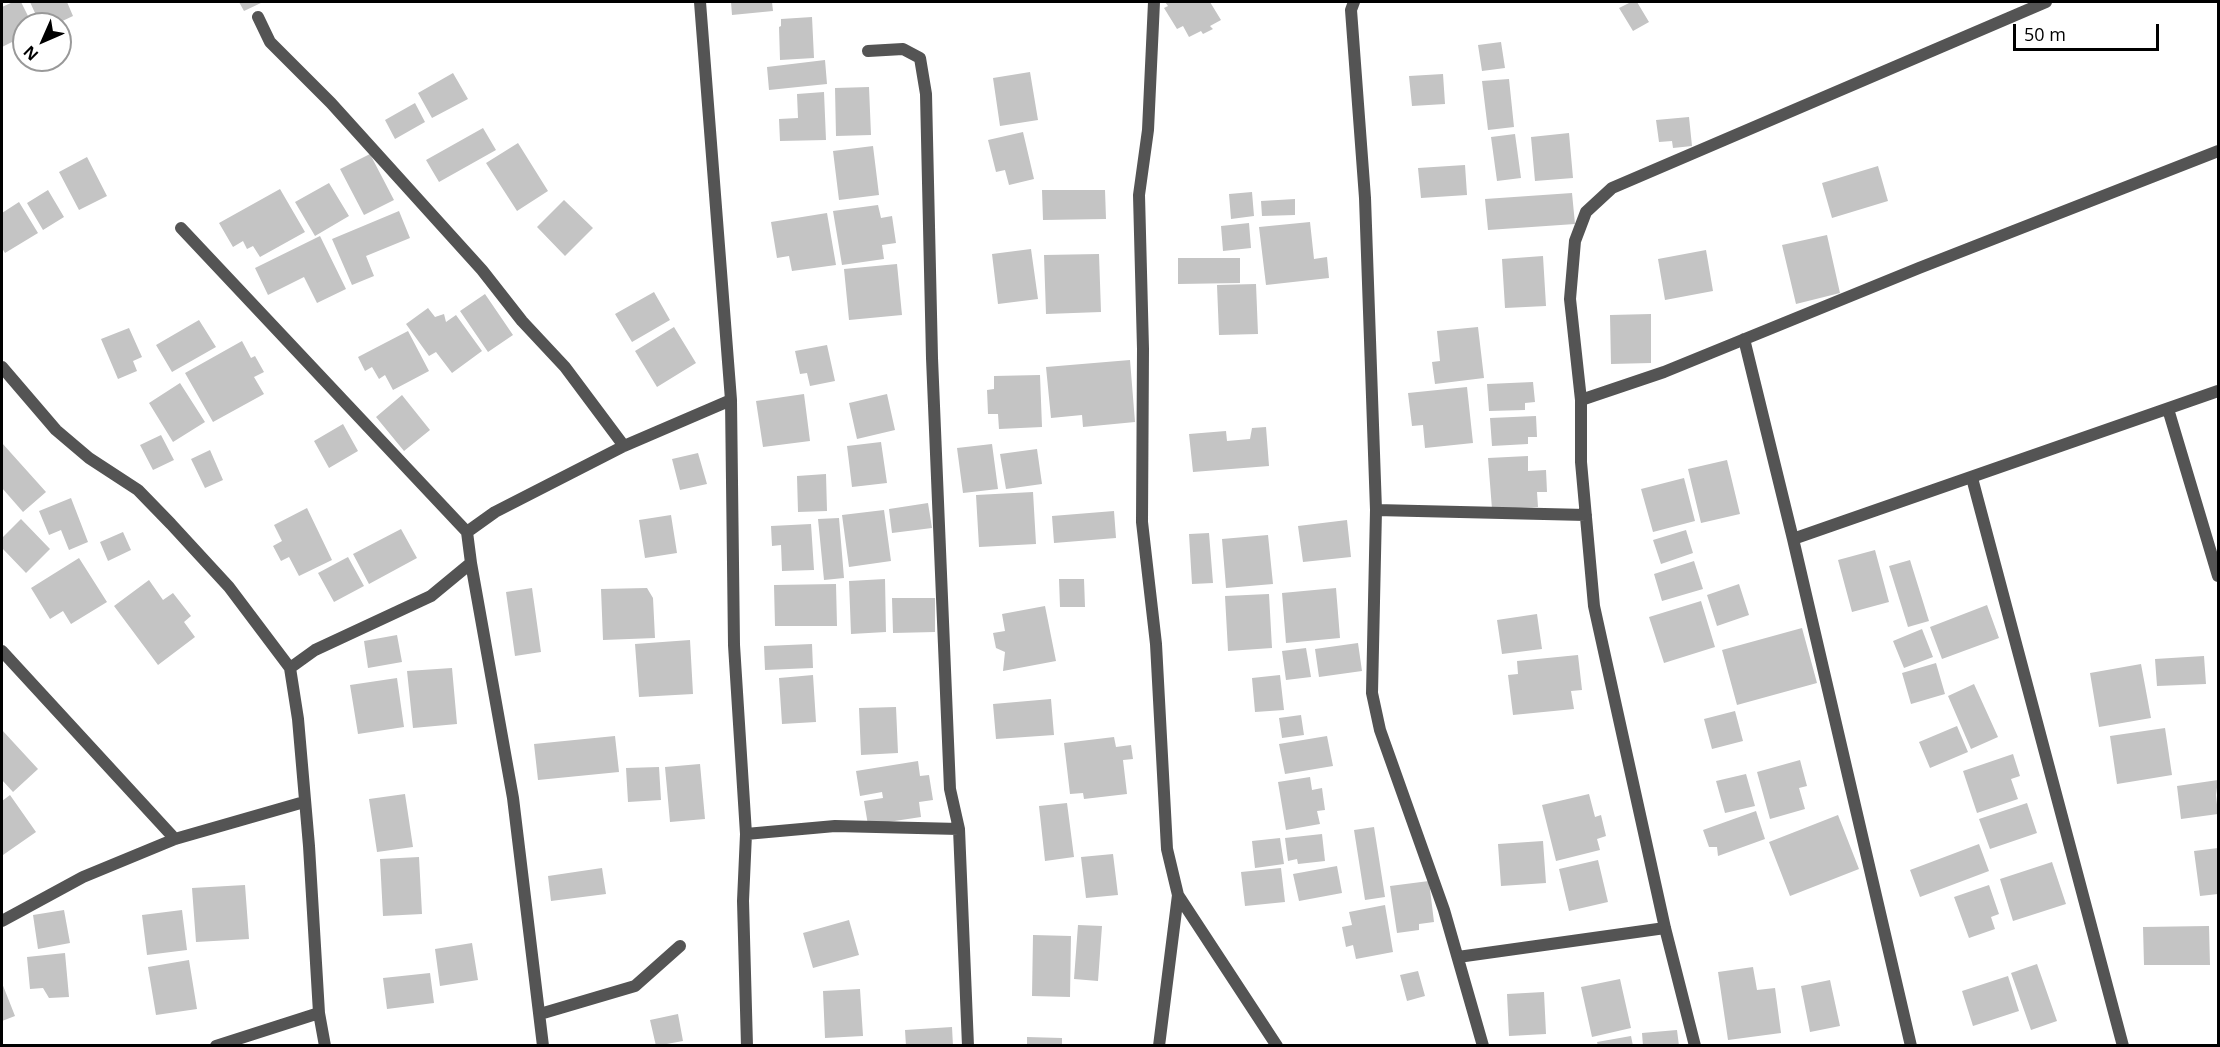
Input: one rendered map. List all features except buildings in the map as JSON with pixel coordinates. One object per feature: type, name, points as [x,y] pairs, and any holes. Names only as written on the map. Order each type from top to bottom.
[{"type":"street","points":[[700,2],[730,400],[734,645],[746,834],[743,901],[747,1046]]},
{"type":"street","points":[[1154,2],[1148,130],[1139,195],[1143,349],[1142,522],[1156,644],[1167,849],[1178,895],[1277,1046]]},
{"type":"street","points":[[1354,2],[1351,10],[1365,198],[1376,510],[1372,693],[1391,764],[1421,842],[1458,957],[1483,1046]]},
{"type":"street","points":[[1695,1046],[1665,928],[1594,606],[1581,462],[1581,400],[1570,299],[1575,241],[1586,212],[1612,188],[2046,2]]},
{"type":"street","points":[[258,17],[270,42],[331,103],[482,270],[522,321],[565,367],[624,446]]},
{"type":"street","points":[[868,51],[903,49],[920,58],[926,94],[932,358],[950,789],[959,829],[968,1046]]},
{"type":"street","points":[[1581,400],[1664,372],[2218,151]]},
{"type":"street","points":[[181,228],[467,532],[513,798],[543,1046]]},
{"type":"street","points":[[1744,339],[1911,1046]]},
{"type":"street","points":[[2,367],[56,430],[89,459],[138,490],[171,524],[229,587],[290,668],[298,719],[319,1013],[325,1046]]},
{"type":"street","points":[[1793,539],[2218,391]]},
{"type":"street","points":[[467,532],[495,512],[624,446],[730,400]]},
{"type":"street","points":[[2168,410],[2218,576]]},
{"type":"street","points":[[1972,478],[2122,1046]]},
{"type":"street","points":[[1376,510],[1586,515]]},
{"type":"street","points":[[290,668],[315,650],[431,596],[471,563]]},
{"type":"street","points":[[2,651],[175,839]]},
{"type":"street","points":[[2,921],[83,877],[175,839],[304,802]]},
{"type":"street","points":[[746,834],[836,826],[959,829]]},
{"type":"street","points":[[1159,1046],[1178,895]]},
{"type":"street","points":[[1458,957],[1665,928]]},
{"type":"street","points":[[540,1014],[635,986],[680,946]]},
{"type":"street","points":[[216,1046],[319,1013]]}]
